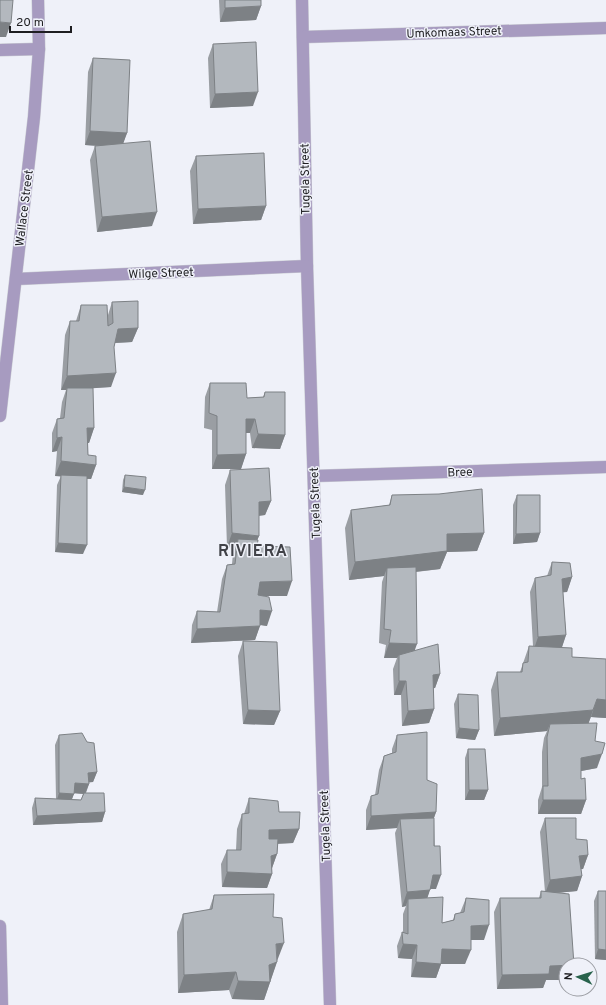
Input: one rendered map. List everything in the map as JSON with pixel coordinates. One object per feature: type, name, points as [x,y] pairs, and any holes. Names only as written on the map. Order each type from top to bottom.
[{"type":"street","name":"Wallace Street","points":[[0,416],[34,117],[40,49],[38,0]]},
{"type":"street","name":"Tugela Street","points":[[302,0],[307,266],[330,1005]]},
{"type":"street","name":"Umkomaas Street","points":[[303,37],[606,28]]},
{"type":"street","points":[[0,50],[40,49]]},
{"type":"street","name":"Wilge Street","points":[[16,279],[307,266]]},
{"type":"street","name":"Bree","points":[[314,476],[606,467]]},
{"type":"street","points":[[0,926],[2,1005]]},
{"type":"building","points":[[0,0],[13,0],[11,23],[0,22]]},
{"type":"building","points":[[225,0],[261,0],[261,6],[225,8]]},
{"type":"building","points":[[256,42],[258,92],[215,94],[213,44]]},
{"type":"building","points":[[93,58],[130,60],[127,133],[90,131]]},
{"type":"building","points":[[150,141],[157,212],[102,217],[95,146]]},
{"type":"building","points":[[264,153],[266,206],[198,209],[196,156]]},
{"type":"building","points":[[138,301],[138,328],[118,329],[114,347],[116,373],[67,376],[70,321],[79,321],[81,305],[107,305],[108,326],[113,323],[112,302]]},
{"type":"building","points":[[210,383],[246,383],[247,398],[264,397],[265,392],[285,392],[285,435],[258,434],[255,419],[246,419],[246,454],[217,455],[217,416],[209,413]]},
{"type":"building","points":[[67,388],[93,388],[94,428],[87,428],[88,455],[96,456],[96,465],[61,461],[62,437],[57,438],[57,419],[64,418]]},
{"type":"building","points":[[269,468],[271,501],[259,502],[259,536],[232,533],[230,470]]},
{"type":"building","points":[[61,475],[87,476],[87,545],[58,543]]},
{"type":"building","points":[[125,475],[146,477],[145,490],[124,487]]},
{"type":"building","points":[[482,489],[484,533],[447,534],[447,551],[355,562],[351,510],[390,505],[392,495],[439,494]]},
{"type":"building","points":[[517,495],[540,495],[540,533],[516,534]]},
{"type":"building","points":[[238,539],[258,540],[257,546],[290,547],[292,581],[260,582],[258,595],[269,597],[272,611],[260,610],[260,626],[197,629],[197,611],[220,612],[227,565],[235,564]]},
{"type":"building","points":[[552,562],[570,563],[572,577],[562,579],[566,635],[538,637],[535,578],[551,575]]},
{"type":"building","points":[[416,567],[417,644],[389,643],[391,630],[384,629],[387,568]]},
{"type":"building","points":[[243,641],[277,642],[280,711],[248,710]]},
{"type":"building","points":[[438,644],[440,674],[433,675],[434,709],[408,711],[406,681],[399,681],[399,655]]},
{"type":"building","points":[[529,646],[572,648],[572,657],[606,659],[606,700],[597,699],[593,710],[500,718],[497,672],[522,672],[523,663],[528,662]]},
{"type":"building","points":[[458,694],[478,695],[479,730],[459,728]]},
{"type":"building","points":[[597,723],[595,741],[605,743],[602,754],[581,758],[581,779],[585,778],[586,800],[543,800],[543,786],[548,786],[547,737],[550,724]]},
{"type":"building","points":[[427,732],[427,780],[437,784],[436,812],[371,816],[371,796],[378,794],[384,756],[396,752],[397,735]]},
{"type":"building","points":[[82,733],[87,742],[94,743],[97,772],[88,773],[89,784],[75,783],[74,794],[59,793],[59,735]]},
{"type":"building","points":[[468,749],[485,749],[488,790],[469,790]]},
{"type":"building","points":[[84,793],[104,793],[105,812],[37,816],[35,798],[81,800]]},
{"type":"building","points":[[249,798],[278,801],[279,812],[300,812],[299,829],[269,830],[269,839],[278,839],[277,854],[271,856],[272,874],[227,872],[227,850],[241,850],[242,814],[249,813]]},
{"type":"building","points":[[434,818],[434,846],[440,846],[441,875],[433,875],[430,890],[407,892],[400,819]]},
{"type":"building","points":[[545,818],[576,818],[576,839],[587,840],[588,855],[579,856],[582,876],[550,880]]},
{"type":"building","points":[[541,891],[569,894],[573,957],[558,957],[558,966],[550,966],[549,974],[502,975],[500,898],[541,898]]},
{"type":"building","points":[[598,891],[606,891],[606,950],[598,949]]},
{"type":"building","points":[[274,894],[273,917],[282,918],[284,943],[276,944],[277,962],[269,965],[270,982],[238,981],[236,972],[184,975],[183,914],[212,909],[214,895]]},
{"type":"building","points":[[443,897],[442,923],[454,920],[455,914],[464,912],[466,898],[489,900],[489,925],[471,926],[471,950],[442,949],[441,964],[416,962],[417,945],[403,944],[402,932],[408,934],[408,899]]},
{"type":"district","name":"RIVIERA","points":[[253,550]]}]
